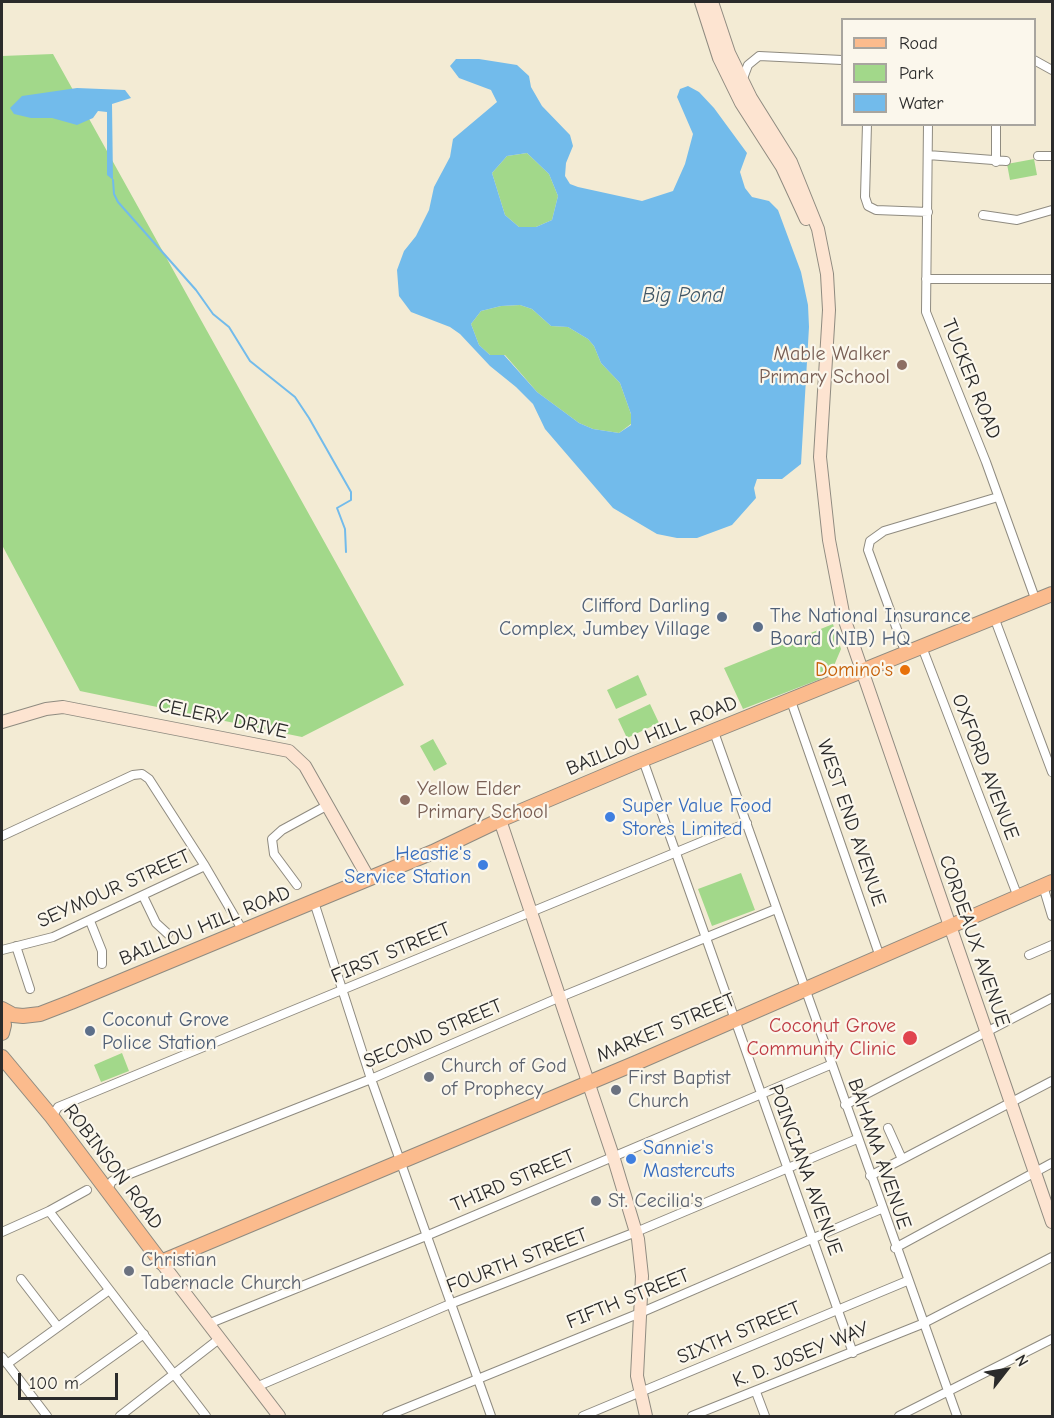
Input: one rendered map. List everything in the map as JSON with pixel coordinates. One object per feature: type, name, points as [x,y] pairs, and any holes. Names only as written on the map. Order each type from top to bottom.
[{"type":"main road","name":"BAILLOU HILL ROAD","points":[[2,1009],[18,1016],[40,1014],[369,879],[500,820],[643,760],[1053,594]]},
{"type":"main road","name":"MARKET STREET","points":[[161,1262],[805,990],[1048,884]]},
{"type":"main road","points":[[2,1016],[4,1025],[2,1033]]},
{"type":"main road","name":"ROBINSON ROAD","points":[[2,1057],[52,1117],[161,1262]]},
{"type":"street","points":[[701,2],[719,58],[741,103],[782,167],[804,211],[815,253],[827,322]]},
{"type":"street","points":[[712,2],[729,52],[742,81],[791,162],[811,208],[827,274],[829,310],[827,322]]},
{"type":"street","points":[[742,81],[748,65],[759,56],[841,60]]},
{"type":"street","points":[[1036,61],[1053,70]]},
{"type":"street","points":[[867,126],[865,197],[868,206],[876,210],[928,212]]},
{"type":"street","name":"TUCKER ROAD","points":[[928,126],[926,312],[999,497],[1036,601]]},
{"type":"street","points":[[996,126],[996,162]]},
{"type":"street","points":[[928,155],[1006,161]]},
{"type":"street","points":[[1038,156],[1053,156]]},
{"type":"street","points":[[983,215],[1017,220],[1053,210]]},
{"type":"street","points":[[926,279],[1053,279]]},
{"type":"street","name":"CORDEAUX AVENUE","points":[[827,322],[820,457],[824,507],[844,618],[985,1032],[1053,1222]]},
{"type":"street","points":[[906,654],[867,550],[870,541],[884,531],[999,497]]},
{"type":"street","points":[[994,617],[1053,772]]},
{"type":"street","name":"OXFORD AVENUE","points":[[922,648],[1018,897]]},
{"type":"street","name":"WEST END AVENUE","points":[[791,700],[880,957]]},
{"type":"street","name":"CELERY DRIVE","points":[[2,722],[46,709],[63,707],[273,747],[297,756],[328,805],[369,879]]},
{"type":"street","name":"BAHAMA AVENUE","points":[[714,732],[881,1209],[957,1416]]},
{"type":"street","name":"POINCIANA AVENUE","points":[[643,760],[853,1353]]},
{"type":"street","points":[[2,836],[133,775],[142,774],[149,778],[206,866],[243,931]]},
{"type":"street","points":[[297,885],[274,854],[272,839],[282,830],[328,805]]},
{"type":"street","points":[[500,820],[586,1083],[613,1156],[636,1232],[642,1257],[638,1366],[640,1394],[646,1416]]},
{"type":"street","name":"FIRST STREET","points":[[52,1117],[58,1107],[343,992],[747,823]]},
{"type":"street","name":"SEYMOUR STREET","points":[[2,950],[53,937],[206,866]]},
{"type":"street","points":[[1048,884],[1053,916]]},
{"type":"street","points":[[143,896],[160,928],[168,934]]},
{"type":"street","points":[[314,902],[371,1079],[491,1416]]},
{"type":"street","name":"SECOND STREET","points":[[107,1192],[112,1181],[371,1079],[558,998],[776,909]]},
{"type":"street","points":[[90,921],[102,951],[102,964]]},
{"type":"street","points":[[1029,955],[1053,945]]},
{"type":"street","points":[[16,946],[30,989]]},
{"type":"street","points":[[845,1105],[1053,998]]},
{"type":"street","name":"THIRD STREET","points":[[208,1324],[426,1236],[830,1065]]},
{"type":"street","points":[[870,1176],[1053,1081]]},
{"type":"street","points":[[888,1128],[902,1159]]},
{"type":"street","name":"FOURTH STREET","points":[[256,1387],[450,1304],[636,1232],[787,1166],[857,1139]]},
{"type":"street","points":[[895,1248],[1053,1163]]},
{"type":"street","points":[[2,1232],[49,1211],[87,1190]]},
{"type":"street","name":"FIFTH STREET","points":[[387,1416],[640,1313],[881,1209]]},
{"type":"street","points":[[49,1211],[205,1416]]},
{"type":"street","name":"K. D. JOSEY WAY","points":[[692,1416],[922,1324],[1053,1257]]},
{"type":"street","name":"ROBINSON ROAD","points":[[161,1262],[279,1416]]},
{"type":"street","points":[[21,1279],[58,1327]]},
{"type":"street","name":"SIXTH STREET","points":[[583,1416],[907,1281]]},
{"type":"street","points":[[46,1416],[4,1360],[58,1327],[108,1291]]},
{"type":"street","points":[[78,1381],[144,1334]]},
{"type":"street","points":[[120,1416],[219,1339]]},
{"type":"street","points":[[899,1416],[1053,1339]]},
{"type":"street","points":[[756,1392],[765,1416]]},
{"type":"green space","points":[[53,54],[404,685],[302,737],[80,691],[2,545],[2,56]]},
{"type":"green space","points":[[527,153],[549,174],[558,196],[552,220],[536,227],[519,227],[505,215],[492,173],[507,156]]},
{"type":"green space","points":[[1034,159],[1037,175],[1010,180],[1007,164]]},
{"type":"green space","points":[[520,305],[532,309],[551,326],[568,327],[588,339],[594,346],[601,363],[620,383],[631,414],[631,424],[619,433],[593,429],[579,423],[537,392],[505,355],[490,355],[479,345],[471,324],[481,311],[501,306]]},
{"type":"green space","points":[[833,624],[841,649],[833,668],[823,678],[743,709],[724,668]]},
{"type":"green space","points":[[638,675],[647,695],[616,709],[607,690]]},
{"type":"green space","points":[[650,704],[659,723],[627,738],[618,719]]},
{"type":"green space","points":[[433,739],[447,764],[434,771],[420,746]]},
{"type":"green space","points":[[741,873],[755,910],[712,926],[698,889]]},
{"type":"green space","points":[[122,1053],[129,1071],[101,1082],[94,1065]]},
{"type":"water","name":"Big Pond","points":[[456,59],[479,59],[517,65],[529,76],[531,87],[542,106],[570,135],[573,146],[566,163],[565,176],[570,184],[578,187],[642,201],[673,191],[685,164],[693,134],[677,97],[680,89],[688,86],[699,92],[714,108],[747,153],[740,172],[745,188],[752,197],[769,201],[778,210],[801,272],[808,305],[809,327],[801,464],[782,479],[757,479],[754,488],[756,498],[732,525],[697,538],[677,538],[657,534],[613,508],[545,429],[533,404],[516,387],[490,366],[460,334],[450,327],[411,312],[399,296],[397,270],[404,251],[416,236],[429,210],[434,187],[450,157],[453,139],[497,102],[491,90],[459,78],[450,66]],"holes":[[[527,153],[549,174],[558,196],[552,220],[536,227],[519,227],[505,215],[492,173],[507,156]],[[520,305],[532,309],[551,326],[568,327],[588,339],[594,346],[601,363],[620,383],[631,414],[631,425],[619,433],[593,429],[579,423],[537,392],[504,355],[490,355],[479,345],[471,324],[481,311],[501,306]]]},
{"type":"water","points":[[77,88],[125,90],[131,98],[112,104],[113,180],[107,175],[107,112],[98,111],[93,118],[77,125],[52,118],[31,118],[14,114],[10,108],[22,96]]},
{"type":"waterway","points":[[113,180],[114,194],[118,202],[196,290],[213,314],[229,327],[250,361],[295,397],[309,418],[351,492],[351,500],[337,508],[345,529],[346,552]]},
{"type":"place","name":"Mable Walker Primary School","points":[[902,365]]},
{"type":"place","name":"Clifford Darling Complex, Jumbey Village","points":[[722,617]]},
{"type":"place","name":"The National Insurance Board (NIB) HQ","points":[[758,627]]},
{"type":"place","name":"Domino's","points":[[905,670]]},
{"type":"place","name":"Yellow Elder Primary School","points":[[405,800]]},
{"type":"place","name":"Super Value Food Stores Limited","points":[[610,817]]},
{"type":"place","name":"Heastie's Service Station","points":[[483,865]]},
{"type":"place","name":"Coconut Grove Police Station","points":[[90,1031]]},
{"type":"place","name":"Coconut Grove Community Clinic","points":[[910,1038]]},
{"type":"place","name":"Church of God of Prophecy","points":[[429,1077]]},
{"type":"place","name":"First Baptist Church","points":[[616,1090]]},
{"type":"place","name":"Sannie's Mastercuts","points":[[631,1159]]},
{"type":"place","name":"St. Cecilia's","points":[[596,1201]]},
{"type":"place","name":"Christian Tabernacle Church","points":[[129,1271]]}]
